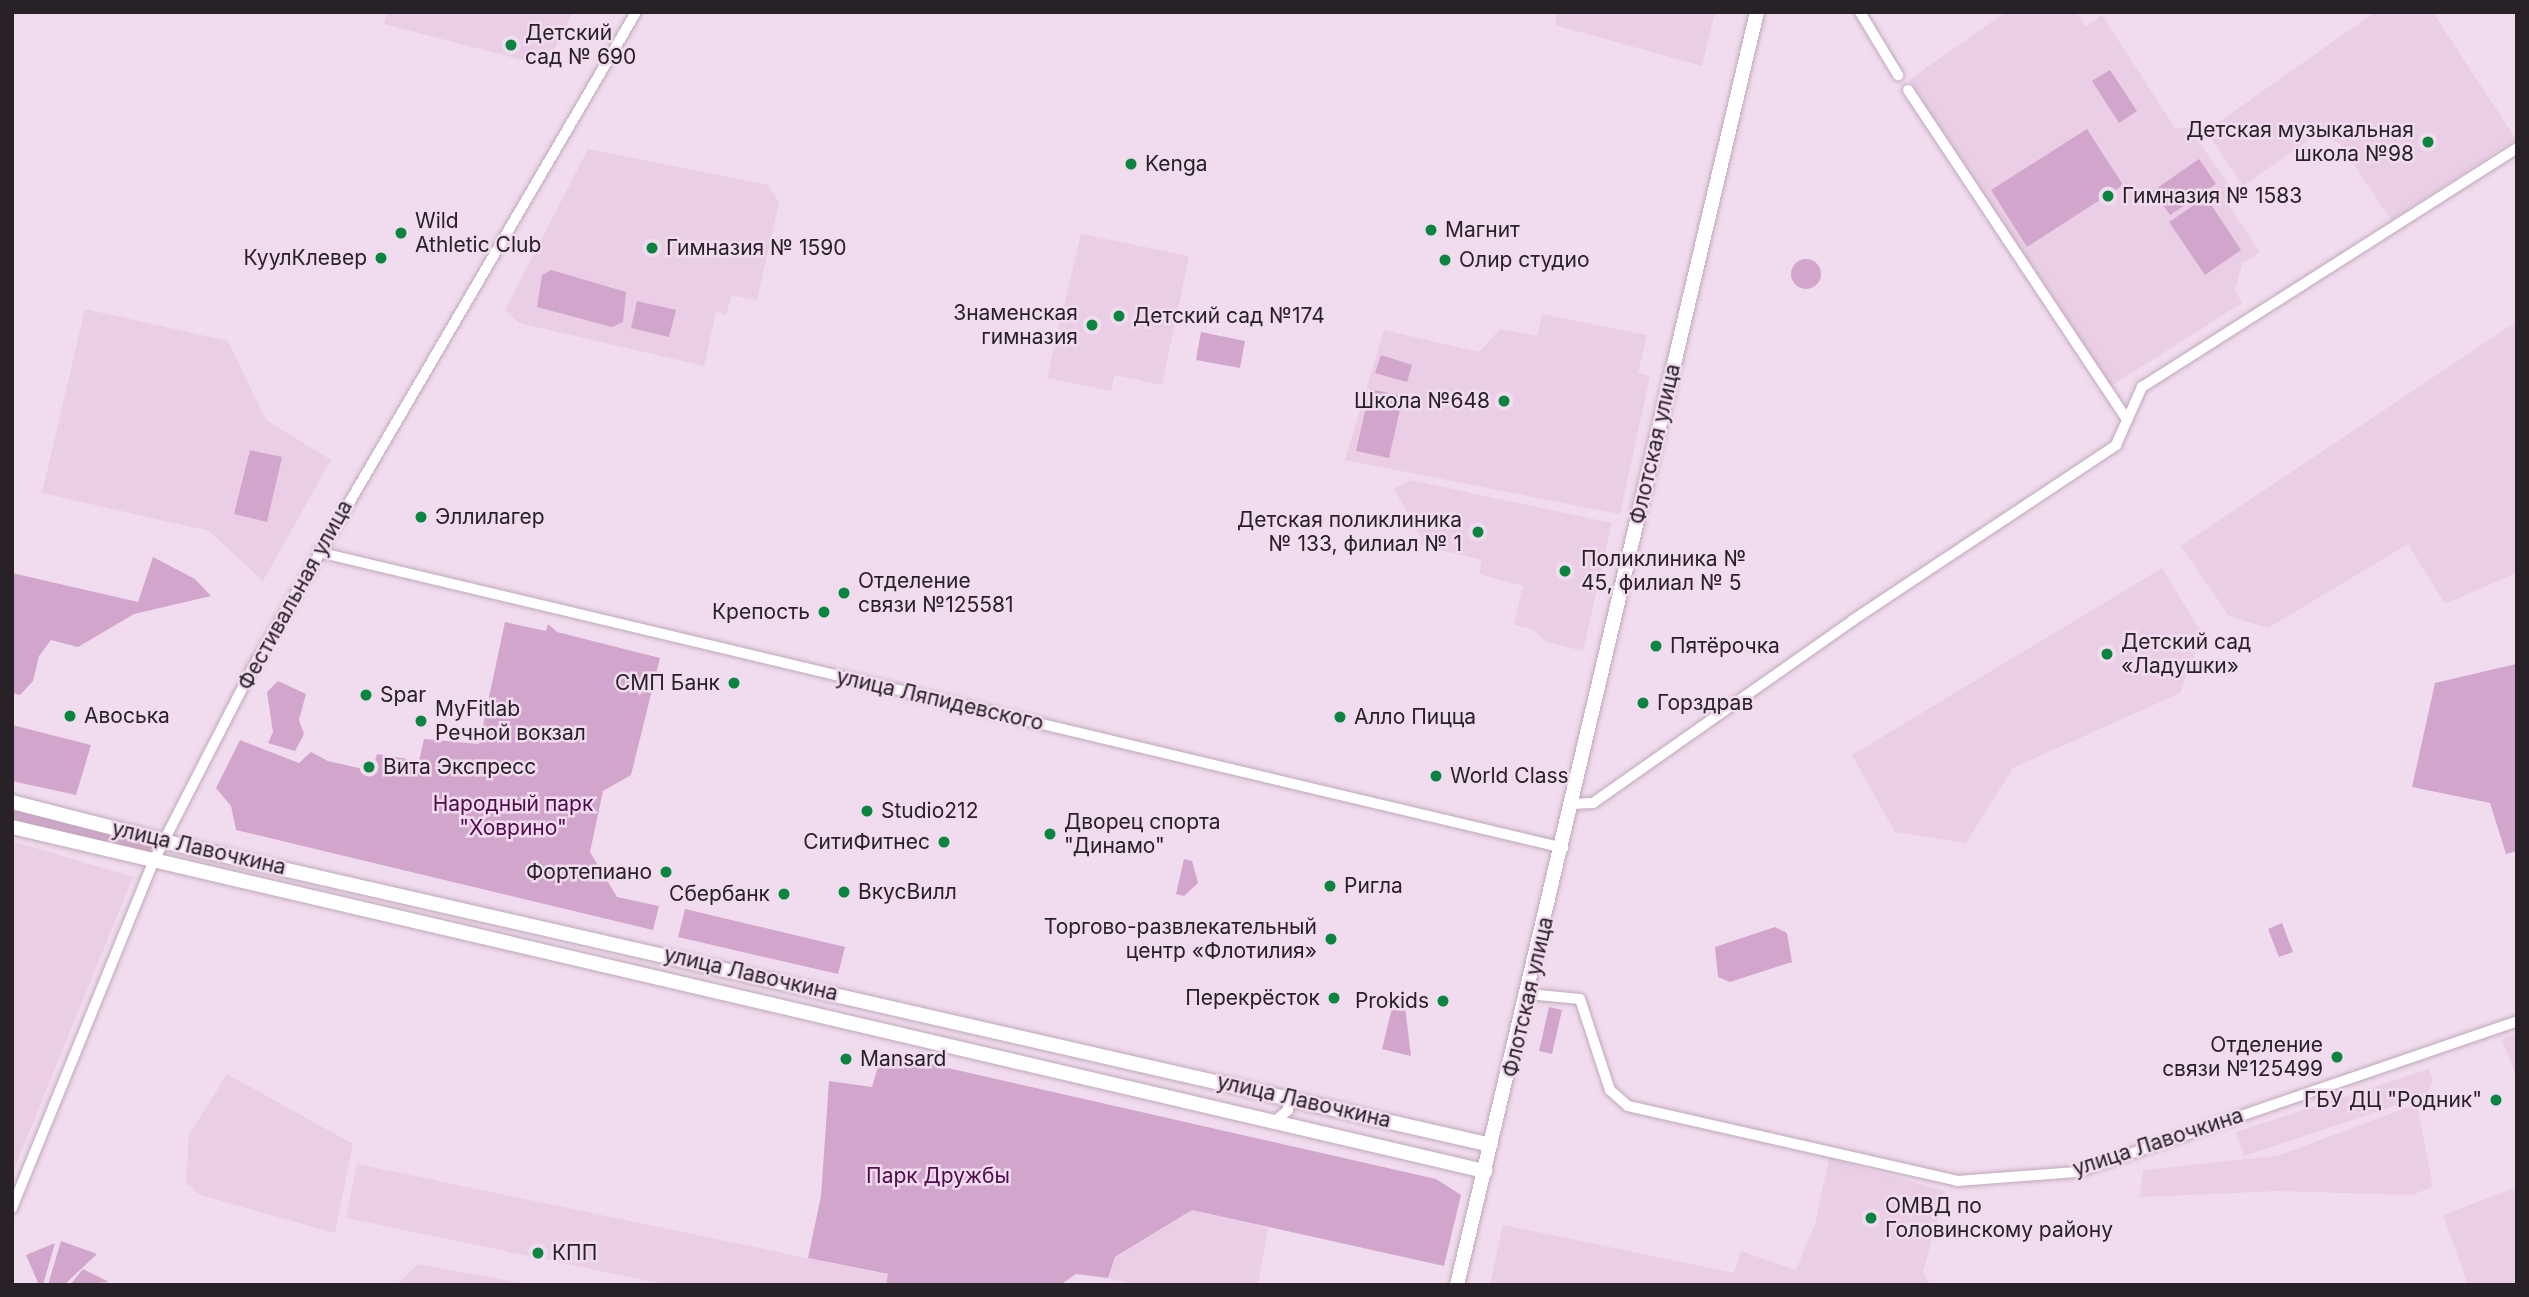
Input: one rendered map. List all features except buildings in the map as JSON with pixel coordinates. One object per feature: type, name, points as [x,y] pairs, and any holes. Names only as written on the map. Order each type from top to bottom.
[{"type":"main road","name":"Флотская улица","points":[[1457,1285],[1563,848],[1757,12]]},
{"type":"main road","name":"улица Лавочкина","points":[[12,802],[163,840],[1491,1145]]},
{"type":"main road","name":"улица Лавочкина","points":[[12,827],[1485,1171]]},
{"type":"street","name":"Фестивальная улица","points":[[13,1205],[163,840],[318,552],[636,12]]},
{"type":"street","points":[[1860,12],[1898,75]]},
{"type":"street","points":[[1908,90],[2127,420]]},
{"type":"street","points":[[1572,804],[1593,803],[1853,620],[2116,445],[2142,387],[2517,148]]},
{"type":"street","name":"улица Ляпидевского","points":[[318,552],[1563,848]]},
{"type":"street","points":[[548,953],[541,937],[553,928]]},
{"type":"street","name":"улица Лавочкина","points":[[1528,994],[1580,999],[1611,1090],[1628,1106],[1957,1181],[2077,1172],[2517,1021]]},
{"type":"street","points":[[1275,1121],[1288,1110],[1288,1102],[1280,1096]]},
{"type":"shaded area","name":"Детский сад № 690","points":[[387,12],[573,12],[546,66],[384,24]]},
{"type":"shaded area","points":[[1557,12],[1715,12],[1702,66],[1555,25]]},
{"type":"shaded area","name":"Гимназия № 1583","points":[[2006,12],[2076,12],[2086,27],[2102,15],[2175,128],[2189,128],[2235,193],[2225,200],[2260,252],[2242,264],[2235,290],[2242,303],[2111,386],[1909,80]]},
{"type":"shaded area","points":[[2375,12],[2433,13],[2516,139],[2391,220],[2341,145],[2319,133],[2243,186],[2206,131]]},
{"type":"shaded area","name":"Гимназия № 1590","points":[[588,149],[768,185],[779,202],[757,300],[732,295],[726,315],[716,312],[704,366],[519,323],[505,310]]},
{"type":"shaded area","name":"Детский сад №174","points":[[1081,234],[1189,256],[1162,385],[1115,375],[1111,391],[1047,378]]},
{"type":"shaded area","points":[[85,309],[228,341],[266,420],[331,460],[263,581],[209,531],[42,493]]},
{"type":"shaded area","name":"Школа №648","points":[[1542,314],[1647,335],[1638,373],[1650,376],[1620,514],[1345,460],[1384,330],[1479,352],[1500,329],[1537,336]]},
{"type":"shaded area","points":[[2517,321],[2517,573],[2445,604],[2408,544],[2268,628],[2229,616],[2181,546]]},
{"type":"shaded area","points":[[1410,480],[1612,523],[1583,651],[1546,642],[1532,629],[1514,625],[1523,586],[1479,574],[1482,560],[1420,545],[1422,538],[1394,489]]},
{"type":"shaded area","points":[[2162,568],[2203,635],[2180,693],[2013,768],[1966,843],[1895,832],[1852,755]]},
{"type":"shaded area","points":[[12,841],[133,877],[12,1174]]},
{"type":"shaded area","points":[[2517,1034],[2517,1079],[2502,1039]]},
{"type":"shaded area","points":[[2429,1069],[2433,1080],[2427,1095],[2244,1156],[2236,1132]]},
{"type":"shaded area","points":[[227,1074],[353,1144],[335,1233],[200,1195],[186,1183],[189,1135]]},
{"type":"shaded area","points":[[2417,1104],[2433,1187],[2412,1195],[2279,1191],[2140,1197],[2143,1170],[2277,1156]]},
{"type":"shaded area","points":[[1829,1158],[1945,1191],[1923,1272],[1930,1285],[1490,1285],[1503,1225],[1734,1273],[1741,1251],[1796,1270],[1815,1224]]},
{"type":"shaded area","points":[[357,1164],[888,1275],[886,1285],[668,1285],[346,1218]]},
{"type":"shaded area","points":[[2517,1187],[2517,1285],[2468,1285],[2443,1215]]},
{"type":"shaded area","points":[[1192,1210],[1268,1228],[1258,1285],[1136,1285],[1108,1278],[1115,1258]]},
{"type":"shaded area","points":[[418,1264],[531,1285],[397,1285]]},
{"type":"green space","points":[[2110,70],[2137,111],[2119,123],[2092,81]]},
{"type":"green space","points":[[2087,129],[2123,185],[2027,247],[1991,190]]},
{"type":"green space","points":[[2199,159],[2216,184],[2170,215],[2153,191]]},
{"type":"green space","points":[[2206,197],[2241,250],[2205,275],[2169,222]]},
{"type":"green space","points":[[1806,259],[1812,260],[1820,268],[1820,280],[1812,288],[1806,289],[1800,288],[1792,280],[1791,274],[1792,268],[1800,260]]},
{"type":"green space","points":[[551,270],[626,292],[623,322],[612,327],[537,307],[542,275]]},
{"type":"green space","points":[[637,301],[676,310],[669,337],[631,328]]},
{"type":"green space","points":[[1201,332],[1245,341],[1240,368],[1196,360]]},
{"type":"green space","points":[[1381,355],[1412,365],[1407,382],[1375,373]]},
{"type":"green space","points":[[1370,389],[1403,396],[1389,458],[1356,451]]},
{"type":"green space","points":[[250,450],[282,457],[267,522],[234,514]]},
{"type":"green space","points":[[153,557],[195,579],[211,596],[134,614],[78,647],[51,640],[39,656],[33,681],[20,695],[12,693],[12,573],[138,602]]},
{"type":"green space","name":"Народный парк \"Ховрино\"","points":[[505,622],[546,631],[548,624],[557,632],[660,658],[631,775],[603,791],[590,852],[617,897],[659,906],[653,930],[236,830],[231,806],[216,788],[240,740],[299,763],[311,752],[328,761],[372,771],[377,754],[419,761],[424,739],[479,744]]},
{"type":"green space","points":[[2516,664],[2517,851],[2506,854],[2490,803],[2412,787],[2435,683]]},
{"type":"green space","points":[[278,681],[306,694],[299,720],[304,734],[295,751],[268,743],[273,732],[267,692]]},
{"type":"green space","points":[[12,725],[91,745],[76,795],[12,781]]},
{"type":"green space","points":[[12,802],[163,840],[153,862],[12,827]]},
{"type":"green space","points":[[1184,859],[1192,861],[1198,883],[1184,896],[1176,894]]},
{"type":"green space","points":[[685,909],[845,947],[838,974],[678,937]]},
{"type":"green space","points":[[2282,923],[2293,952],[2279,957],[2268,929]]},
{"type":"green space","points":[[1775,927],[1787,933],[1792,962],[1730,982],[1718,977],[1715,947]]},
{"type":"green space","points":[[1393,1004],[1405,1007],[1411,1056],[1382,1049]]},
{"type":"green space","points":[[1549,1007],[1562,1010],[1552,1054],[1539,1051]]},
{"type":"green space","name":"Парк Дружбы","points":[[882,1053],[1436,1179],[1461,1195],[1444,1266],[1192,1210],[1115,1257],[1108,1278],[1076,1274],[1060,1285],[886,1285],[888,1274],[808,1258],[821,1196],[829,1081],[872,1087]]},
{"type":"green space","points":[[61,1241],[97,1254],[64,1285],[48,1285]]},
{"type":"green space","points":[[55,1243],[43,1285],[39,1285],[26,1255]]},
{"type":"green space","points":[[83,1269],[109,1282],[70,1285]]},
{"type":"place","name":"Детский сад № 690","points":[[511,45]]},
{"type":"place","name":"Детская музыкальная школа №98","points":[[2428,142]]},
{"type":"place","name":"Kenga","points":[[1131,164]]},
{"type":"place","name":"Гимназия № 1583","points":[[2108,196]]},
{"type":"place","name":"Магнит","points":[[1431,230]]},
{"type":"place","name":"Wild Athletic Club","points":[[401,233]]},
{"type":"place","name":"Гимназия № 1590","points":[[652,248]]},
{"type":"place","name":"КуулКлевер","points":[[381,258]]},
{"type":"place","name":"Олир студио","points":[[1445,260]]},
{"type":"place","name":"Детский сад №174","points":[[1119,316]]},
{"type":"place","name":"Знаменская гимназия","points":[[1092,325]]},
{"type":"place","name":"Школа №648","points":[[1504,401]]},
{"type":"place","name":"Эллилагер","points":[[421,517]]},
{"type":"place","name":"Детская поликлиника № 133, филиал № 1","points":[[1478,532]]},
{"type":"place","name":"Поликлиника № 45, филиал № 5","points":[[1565,571]]},
{"type":"place","name":"Отделение связи №125581","points":[[844,593]]},
{"type":"place","name":"Крепость","points":[[824,612]]},
{"type":"place","name":"Пятёрочка","points":[[1656,646]]},
{"type":"place","name":"Детский сад «Ладушки»","points":[[2107,654]]},
{"type":"place","name":"СМП Банк","points":[[734,683]]},
{"type":"place","name":"Spar","points":[[366,695]]},
{"type":"place","name":"Горздрав","points":[[1643,703]]},
{"type":"place","name":"Авоська","points":[[70,716]]},
{"type":"place","name":"Алло Пицца","points":[[1340,717]]},
{"type":"place","name":"MyFitlab Речной вокзал","points":[[421,721]]},
{"type":"place","name":"Вита Экспресс","points":[[369,767]]},
{"type":"place","name":"World Class","points":[[1436,776]]},
{"type":"place","name":"Studio212","points":[[867,811]]},
{"type":"place","name":"Дворец спорта \"Динамо\"","points":[[1050,834]]},
{"type":"place","name":"СитиФитнес","points":[[944,842]]},
{"type":"place","name":"Фортепиано","points":[[666,872]]},
{"type":"place","name":"Ригла","points":[[1330,886]]},
{"type":"place","name":"ВкусВилл","points":[[844,892]]},
{"type":"place","name":"Сбербанк","points":[[784,894]]},
{"type":"place","name":"Торгово-развлекательный центр «Флотилия»","points":[[1331,939]]},
{"type":"place","name":"Перекрёсток","points":[[1334,998]]},
{"type":"place","name":"Prokids","points":[[1443,1001]]},
{"type":"place","name":"Отделение связи №125499","points":[[2337,1057]]},
{"type":"place","name":"Mansard","points":[[846,1059]]},
{"type":"place","name":"ГБУ ДЦ \"Родник\"","points":[[2496,1100]]},
{"type":"place","name":"ОМВД по Головинскому району","points":[[1871,1218]]},
{"type":"place","name":"КПП","points":[[538,1253]]}]
